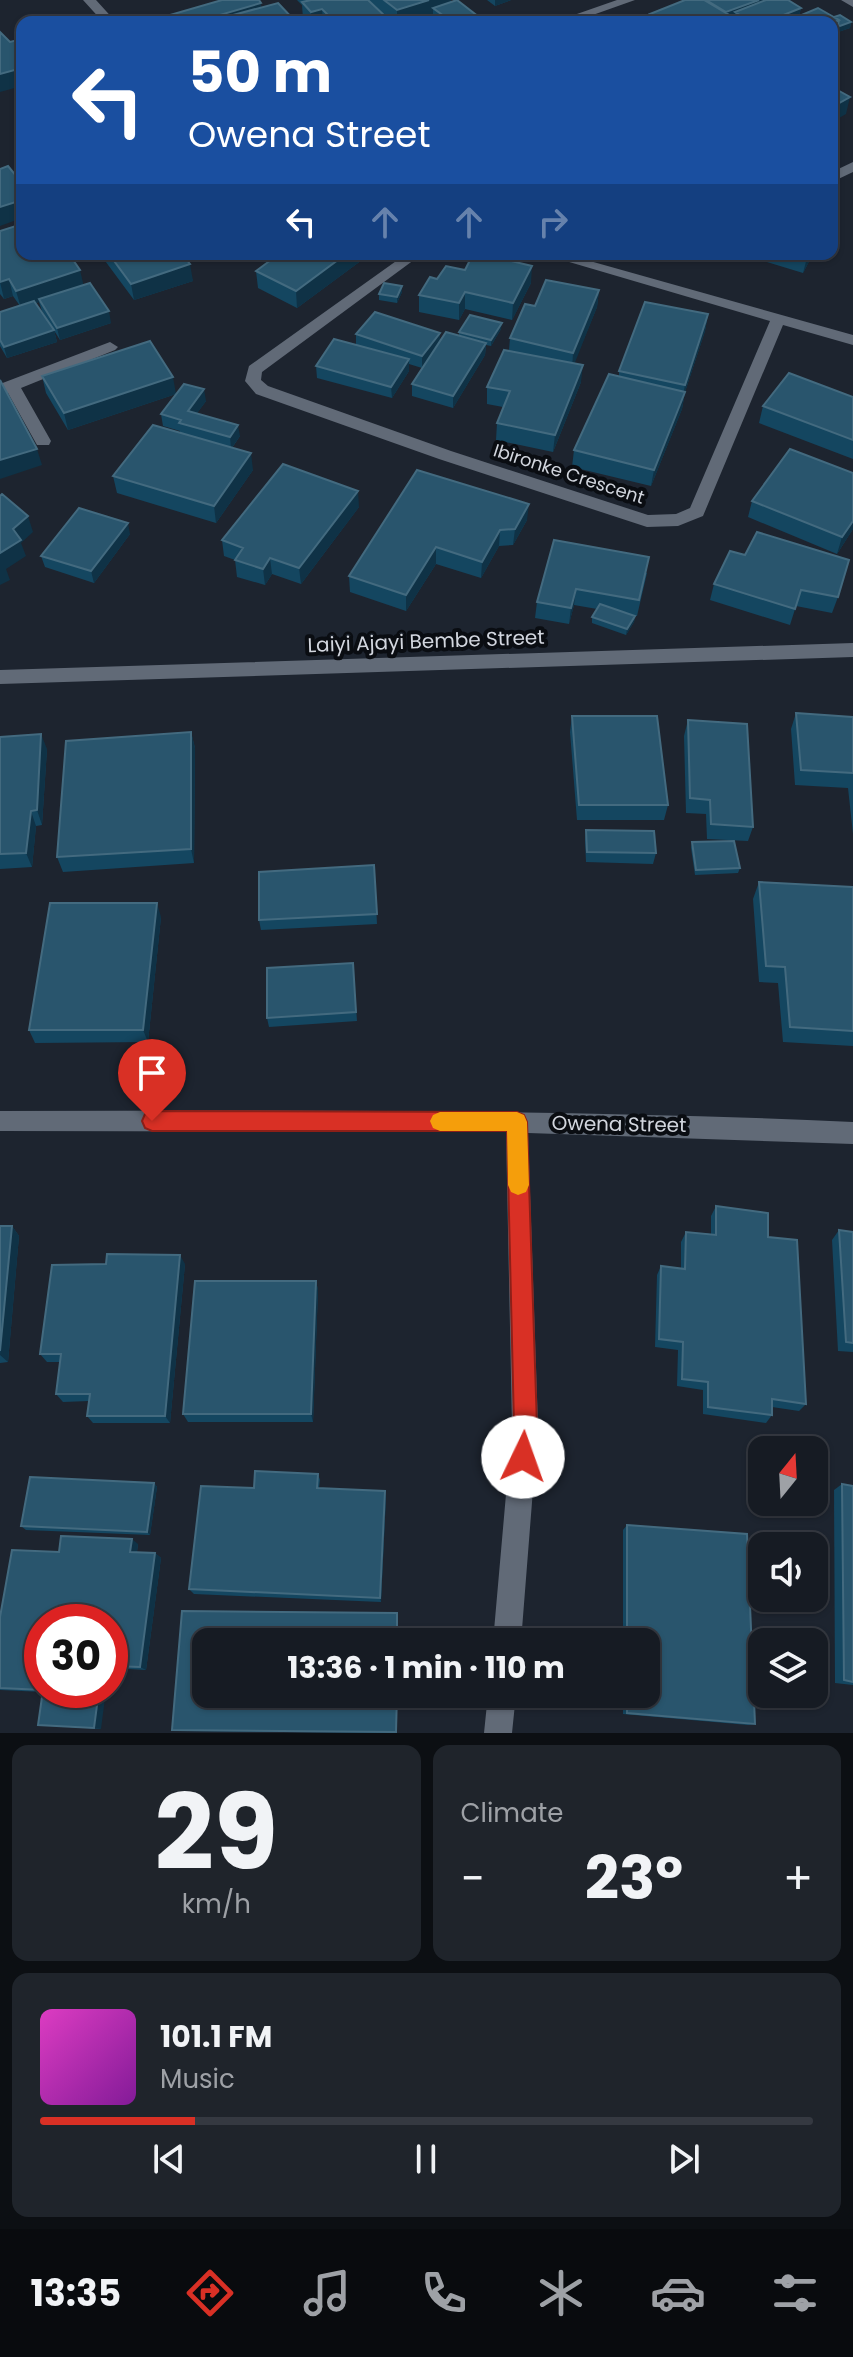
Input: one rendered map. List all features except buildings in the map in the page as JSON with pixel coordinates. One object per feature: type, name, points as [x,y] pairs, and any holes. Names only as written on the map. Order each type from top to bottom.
[{"type":"street","points":[[89,0],[104,16]]},
{"type":"street","points":[[579,16],[629,0]]},
{"type":"street","points":[[847,0],[853,3]]},
{"type":"street","name":"Ibironke Crescent","points":[[407,260],[254,370],[253,381],[262,390],[445,455],[647,521],[678,520],[697,512],[778,319]]},
{"type":"street","points":[[570,260],[853,340]]},
{"type":"street","points":[[43,441],[6,388],[110,347]]},
{"type":"street","name":"Laiyi Ajayi Bembe Street","points":[[0,677],[853,650]]},
{"type":"street","name":"Owena Street","points":[[0,1121],[517,1122],[725,1126],[853,1133]]},
{"type":"street","points":[[508,1628],[525,1426],[517,1122]]},
{"type":"street","points":[[498,1733],[501,1708]]},
{"type":"slow traffic","points":[[440,1121],[517,1122],[518,1185]]},
{"type":"route","points":[[152,1121],[517,1122],[525,1426],[523,1457]]}]
